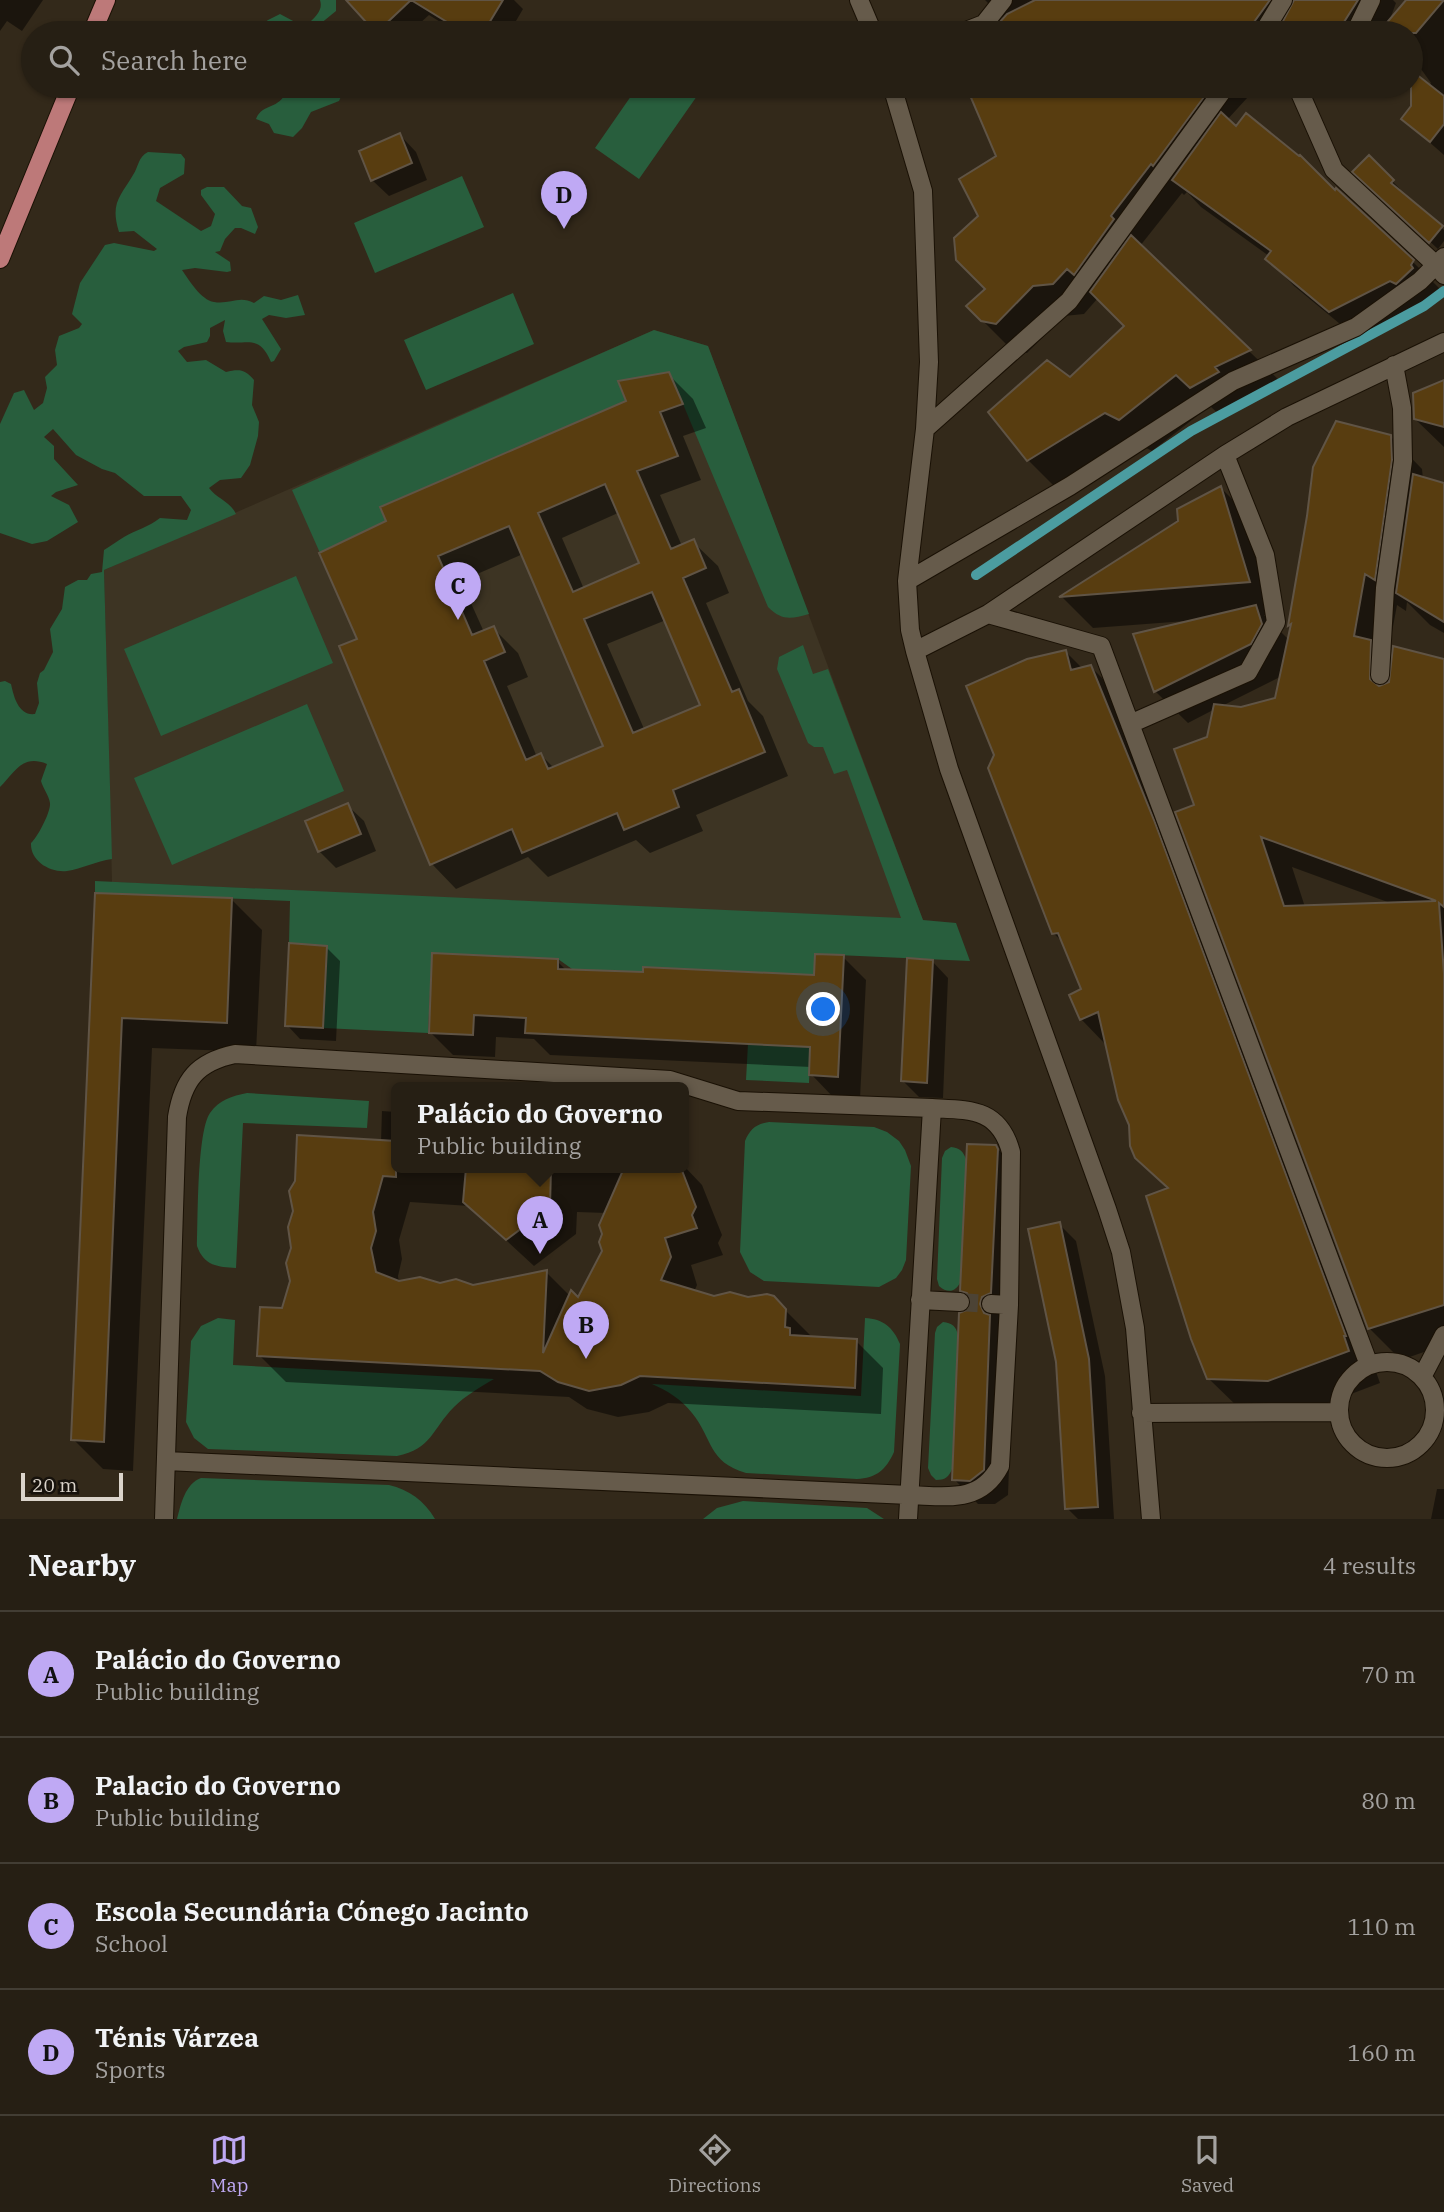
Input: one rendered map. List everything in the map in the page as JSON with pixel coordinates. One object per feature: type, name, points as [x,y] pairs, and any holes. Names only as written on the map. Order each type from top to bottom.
[{"type":"main road","points":[[97,21],[106,0]]},
{"type":"main road","points":[[0,259],[66,98]]},
{"type":"street","points":[[859,0],[868,21]]},
{"type":"street","points":[[986,21],[1003,0]]},
{"type":"street","points":[[1272,21],[1283,0]]},
{"type":"street","points":[[1361,21],[1371,0]]},
{"type":"street","points":[[896,98],[923,191],[929,362],[925,429],[907,581],[910,630],[949,769],[1121,1252],[1135,1328],[1151,1519]]},
{"type":"street","points":[[925,429],[1069,301],[1217,98]]},
{"type":"street","points":[[907,581],[1070,486],[1233,381],[1356,327],[1441,266],[1334,170],[1302,98]]},
{"type":"street","points":[[0,230],[16,219]]},
{"type":"street","points":[[915,651],[988,614],[1225,455],[1287,417],[1444,342]]},
{"type":"street","points":[[1380,675],[1385,588],[1403,461],[1402,408],[1394,365]]},
{"type":"street","points":[[1130,724],[1248,671],[1276,622],[1265,555],[1225,455]]},
{"type":"street","points":[[988,614],[1101,646],[1369,1365]]},
{"type":"street","points":[[164,1519],[177,1117],[180,1096],[201,1067],[217,1058],[235,1054],[676,1082]]},
{"type":"street","points":[[166,1461],[909,1495],[956,1496],[987,1485],[1000,1466],[1000,1304],[1011,1152],[1007,1139],[997,1124],[985,1115],[969,1110],[738,1101],[689,1086]]},
{"type":"street","points":[[908,1519],[932,1108]]},
{"type":"street","points":[[920,1300],[960,1302]]},
{"type":"street","points":[[1422,1377],[1444,1335]]},
{"type":"street","points":[[1397,1363],[1422,1377],[1431,1391],[1438,1426],[1417,1448],[1404,1456],[1389,1459],[1374,1457],[1349,1440],[1342,1427],[1340,1397],[1346,1383],[1356,1372],[1369,1365],[1397,1363]]},
{"type":"street","points":[[1141,1413],[1339,1412]]},
{"type":"shaded area","points":[[654,330],[708,346],[923,920],[112,882],[104,570]]},
{"type":"green space","points":[[320,0],[336,0],[336,11],[324,21],[311,21],[320,9]]},
{"type":"green space","points":[[280,14],[293,21],[267,21],[268,20]]},
{"type":"green space","points":[[283,98],[340,98],[339,101],[311,112],[293,137],[274,133],[269,124],[256,119],[263,110]]},
{"type":"green space","points":[[630,98],[696,98],[639,179],[595,148]]},
{"type":"green space","points":[[148,152],[181,154],[185,159],[184,174],[160,188],[156,201],[201,231],[211,226],[215,214],[201,195],[201,190],[207,187],[224,187],[242,206],[251,208],[258,227],[255,234],[235,228],[225,239],[220,251],[215,252],[230,262],[231,271],[195,268],[182,270],[200,294],[219,303],[244,300],[254,303],[264,296],[281,300],[298,295],[305,315],[286,318],[269,315],[262,319],[281,349],[271,362],[258,344],[226,342],[223,331],[225,320],[210,328],[207,342],[178,351],[187,362],[206,360],[226,372],[242,371],[251,376],[254,380],[252,405],[259,422],[258,436],[250,465],[241,478],[220,480],[209,488],[236,514],[104,570],[112,859],[61,871],[48,868],[37,860],[31,843],[50,807],[41,781],[47,764],[31,761],[25,763],[0,787],[0,682],[11,684],[21,709],[35,714],[39,703],[37,683],[53,652],[50,629],[62,609],[65,587],[78,580],[87,580],[91,574],[102,572],[104,550],[121,539],[160,518],[187,520],[191,510],[181,496],[144,496],[115,473],[76,455],[53,429],[44,437],[54,446],[54,459],[78,485],[51,496],[69,505],[78,522],[47,541],[32,544],[0,533],[0,424],[14,393],[24,390],[34,410],[43,403],[47,388],[45,377],[57,365],[55,350],[59,336],[79,328],[82,324],[72,314],[80,283],[105,245],[114,243],[154,251],[157,249],[134,231],[119,232],[116,222],[116,207],[120,195],[140,159]]},
{"type":"green space","points":[[462,176],[484,227],[375,273],[354,223]]},
{"type":"green space","points":[[513,293],[534,344],[426,390],[404,340]]},
{"type":"green space","points":[[654,330],[708,346],[809,614],[787,618],[768,607],[683,404],[626,401],[380,508],[386,521],[320,553],[292,490]]},
{"type":"green space","points":[[296,576],[333,663],[161,736],[124,649]]},
{"type":"green space","points":[[803,645],[813,674],[828,669],[923,920],[956,923],[970,961],[815,954],[809,1083],[746,1080],[748,1044],[765,1044],[604,1037],[606,971],[572,969],[558,959],[432,953],[428,1033],[323,1028],[327,946],[289,943],[290,901],[95,893],[95,881],[901,918],[847,770],[834,774],[823,747],[814,747],[808,743],[777,669],[779,657]]},
{"type":"green space","points":[[307,704],[344,791],[172,865],[134,778]]},
{"type":"green space","points":[[247,1093],[369,1101],[367,1128],[243,1123],[236,1268],[223,1267],[204,1258],[197,1246],[203,1138],[210,1113],[217,1105],[226,1099]]},
{"type":"green space","points":[[769,1122],[874,1127],[899,1141],[911,1166],[906,1260],[896,1278],[879,1287],[764,1281],[750,1272],[740,1252],[745,1141],[754,1128]]},
{"type":"green space","points":[[951,1147],[961,1150],[966,1159],[961,1281],[957,1288],[949,1291],[939,1286],[937,1279],[942,1158],[945,1151]]},
{"type":"green space","points":[[218,1318],[235,1320],[233,1365],[494,1379],[458,1403],[425,1443],[409,1453],[397,1456],[208,1449],[194,1438],[186,1422],[191,1341],[201,1326]]},
{"type":"green space","points":[[865,1318],[887,1325],[900,1344],[894,1452],[888,1464],[870,1477],[857,1479],[746,1473],[734,1468],[718,1456],[688,1408],[674,1396],[652,1384],[861,1396]]},
{"type":"green space","points":[[943,1322],[953,1326],[958,1335],[952,1469],[946,1478],[936,1480],[928,1468],[935,1333]]},
{"type":"green space","points":[[201,1478],[389,1485],[415,1497],[435,1519],[177,1519],[187,1490]]},
{"type":"green space","points":[[743,1501],[867,1508],[884,1519],[703,1519],[717,1508]]},
{"type":"building","points":[[346,0],[411,0],[389,21],[365,21]]},
{"type":"building","points":[[411,0],[503,0],[490,21],[445,21]]},
{"type":"building","points":[[1035,0],[1270,0],[1255,21],[1001,21],[1007,14]]},
{"type":"building","points":[[1294,0],[1358,0],[1345,21],[1283,21]]},
{"type":"building","points":[[1406,0],[1444,0],[1423,25],[1423,21],[1388,21]]},
{"type":"building","points":[[1423,79],[1444,96],[1444,124],[1430,142],[1401,119],[1411,106],[1411,98],[1423,98]]},
{"type":"building","points":[[971,98],[1203,98],[1153,166],[1151,164],[1111,216],[1114,219],[1074,275],[1067,269],[1053,284],[1033,286],[996,324],[981,321],[966,306],[985,289],[956,260],[954,238],[978,216],[959,179],[996,156]]},
{"type":"building","points":[[1221,112],[1236,126],[1246,113],[1300,155],[1414,260],[1411,265],[1413,268],[1396,284],[1390,281],[1329,312],[1265,259],[1271,251],[1172,180]]},
{"type":"building","points":[[400,133],[412,163],[371,181],[359,151]]},
{"type":"building","points":[[1369,155],[1394,180],[1391,183],[1443,226],[1429,243],[1352,172]]},
{"type":"building","points":[[1131,235],[1251,350],[1215,367],[1219,372],[1190,388],[1176,375],[1119,420],[1105,413],[1027,461],[988,412],[1047,360],[1070,377],[1124,326],[1090,292]]},
{"type":"building","points":[[669,372],[683,404],[660,412],[678,456],[637,471],[671,549],[694,539],[706,568],[683,578],[732,692],[739,689],[765,752],[673,790],[679,807],[624,830],[617,813],[522,853],[512,829],[430,865],[339,646],[357,639],[319,553],[386,521],[380,507],[626,401],[618,381]],"holes":[[[605,484],[639,563],[573,592],[538,513]],[[509,526],[603,746],[548,769],[541,753],[526,760],[484,661],[505,652],[494,626],[472,635],[438,556]],[[652,592],[700,705],[633,733],[584,619]]]},
{"type":"building","points":[[1444,380],[1444,427],[1414,419],[1413,393]]},
{"type":"building","points":[[1336,421],[1391,435],[1392,460],[1375,580],[1365,574],[1354,636],[1371,640],[1370,679],[1379,686],[1389,682],[1393,646],[1444,659],[1444,907],[1439,903],[1444,974],[1444,1305],[1368,1329],[1175,812],[1194,805],[1174,749],[1207,737],[1214,704],[1241,707],[1275,698],[1291,624],[1288,626],[1313,467]],"holes":[[[1261,837],[1436,901],[1284,906]]]},
{"type":"building","points":[[1413,474],[1444,483],[1444,622],[1396,593]]},
{"type":"building","points":[[1221,486],[1250,582],[1059,597],[1178,521],[1177,509]]},
{"type":"building","points":[[1256,605],[1262,624],[1251,644],[1154,692],[1133,634]]},
{"type":"building","points":[[1066,650],[1071,670],[1091,665],[1154,820],[1346,1336],[1349,1351],[1268,1381],[1207,1379],[1191,1339],[1146,1196],[1168,1188],[1135,1158],[1130,1146],[1129,1125],[1118,1100],[1098,1012],[1080,1020],[1069,995],[1081,989],[1058,933],[1052,934],[988,768],[994,755],[966,686],[1027,659]]},
{"type":"building","points":[[348,803],[361,834],[318,852],[305,821]]},
{"type":"building","points":[[95,893],[232,898],[227,1023],[122,1018],[104,1442],[71,1440]]},
{"type":"building","points":[[289,943],[327,946],[323,1028],[285,1026]]},
{"type":"building","points":[[432,953],[558,959],[558,969],[643,972],[643,967],[814,975],[815,954],[844,955],[838,1077],[809,1075],[810,1047],[525,1033],[526,1018],[474,1015],[473,1035],[429,1033]]},
{"type":"building","points":[[907,958],[933,960],[927,1083],[901,1081]]},
{"type":"building","points":[[297,1135],[391,1141],[391,1173],[396,1173],[396,1177],[383,1176],[373,1212],[376,1231],[371,1248],[376,1272],[399,1281],[420,1277],[440,1283],[456,1279],[473,1285],[547,1270],[543,1353],[571,1290],[578,1297],[602,1251],[599,1225],[622,1173],[683,1173],[696,1207],[692,1215],[697,1228],[665,1238],[671,1257],[661,1280],[714,1296],[730,1292],[748,1297],[767,1294],[774,1296],[786,1309],[785,1327],[790,1328],[790,1335],[857,1339],[855,1388],[640,1376],[621,1385],[589,1391],[558,1382],[540,1371],[257,1356],[260,1307],[282,1308],[290,1281],[286,1263],[291,1248],[288,1227],[293,1211],[289,1191],[295,1181]]},
{"type":"building","points":[[967,1144],[996,1145],[998,1149],[991,1293],[982,1297],[980,1304],[984,1313],[990,1315],[984,1470],[970,1481],[952,1480],[959,1313],[969,1309],[971,1302],[967,1293],[960,1291]]},
{"type":"building","points":[[466,1173],[551,1173],[550,1207],[506,1240],[463,1202]]},
{"type":"building","points":[[1060,1222],[1089,1359],[1098,1507],[1065,1509],[1056,1362],[1028,1229]]},
{"type":"waterway","points":[[976,575],[1191,431],[1424,306],[1444,291]]},
{"type":"tunnel","points":[[960,1302],[991,1304]]},
{"type":"place","name":"Ténis Várzea","points":[[564,229]]},
{"type":"place","name":"Escola Secundária Cónego Jacinto","points":[[458,620]]},
{"type":"place","name":"Palácio do Governo","points":[[540,1254]]},
{"type":"place","name":"Palacio do Governo","points":[[586,1359]]}]
